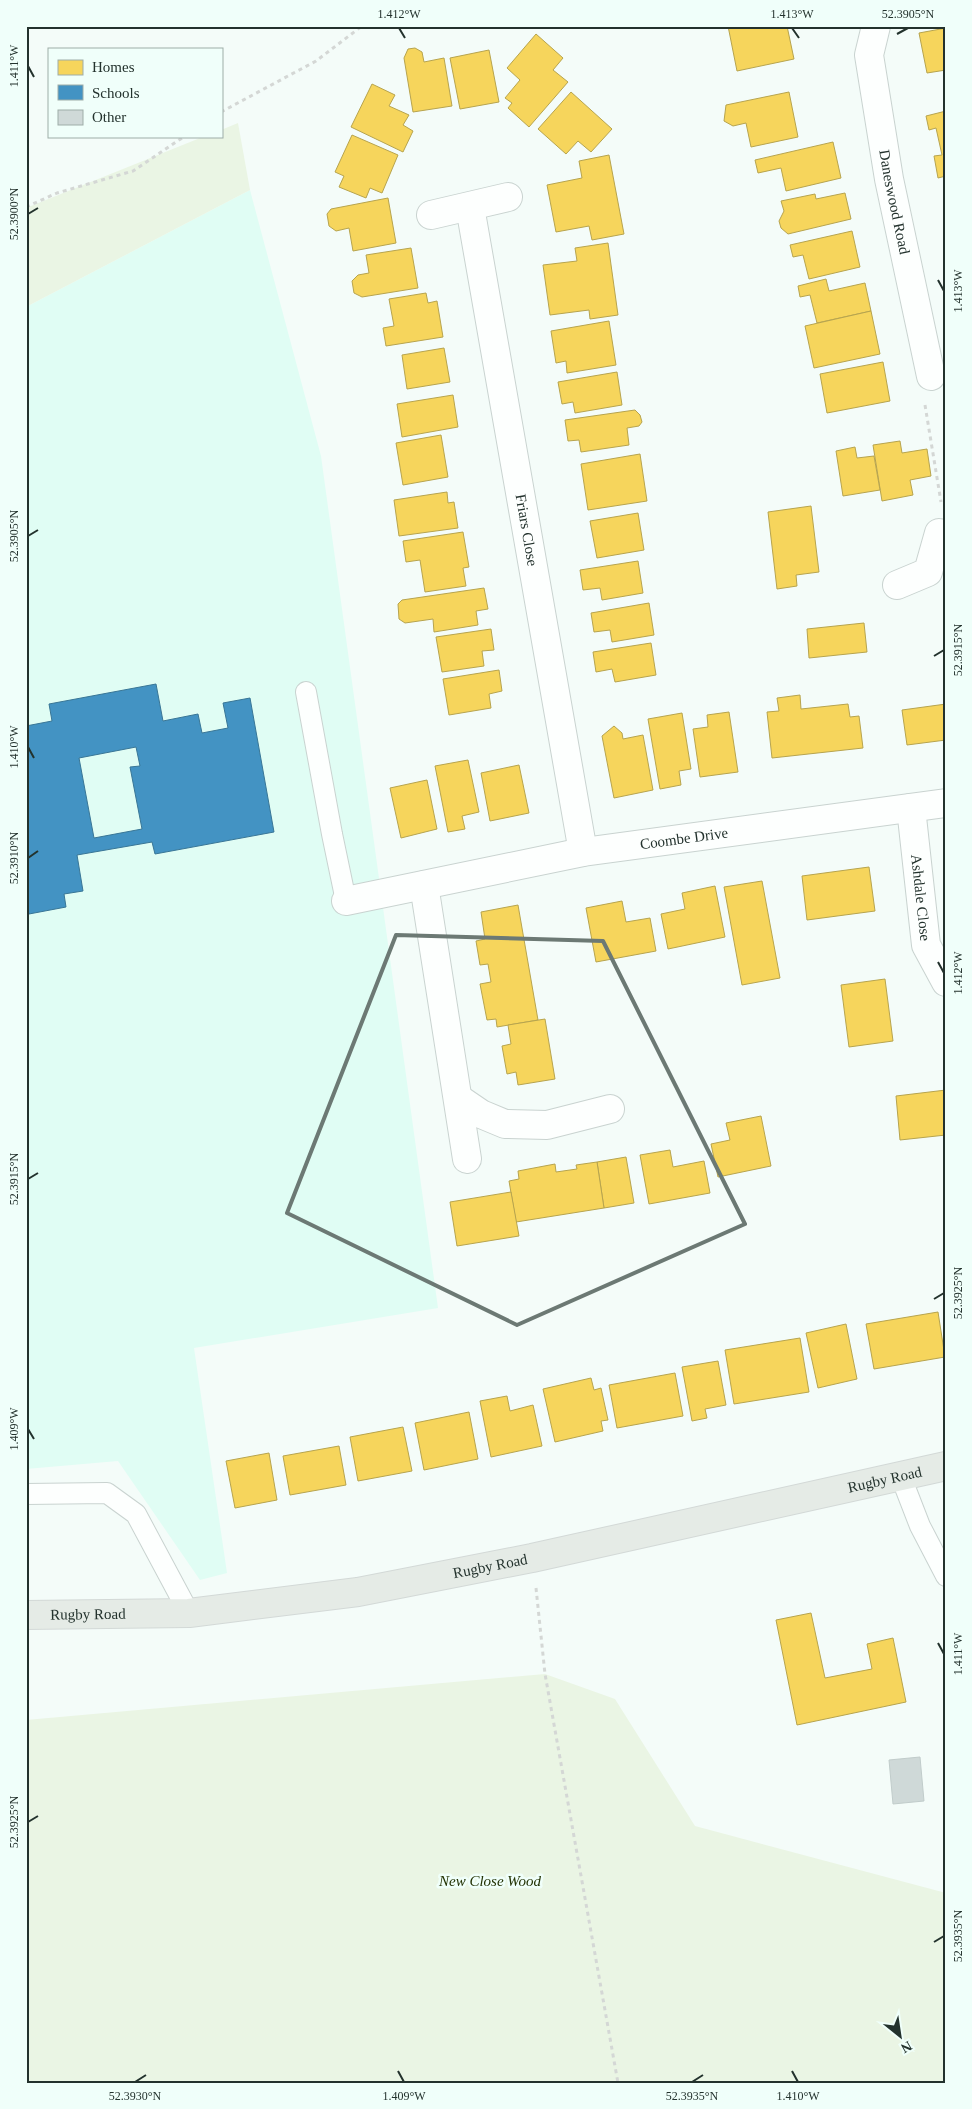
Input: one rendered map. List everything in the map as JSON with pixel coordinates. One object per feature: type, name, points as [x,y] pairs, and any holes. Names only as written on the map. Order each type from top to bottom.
[{"type":"main road","name":"Rugby Road","points":[[26,1615],[189,1613],[358,1592],[532,1558],[946,1466]]},
{"type":"street","name":"Daneswood Road","points":[[876,26],[869,54],[889,179],[931,376]]},
{"type":"street","points":[[431,215],[508,197]]},
{"type":"street","name":"Friars Close","points":[[470,207],[583,852]]},
{"type":"street","points":[[897,585],[937,576],[939,533]]},
{"type":"street","name":"Coombe Drive","points":[[346,901],[583,852],[946,803]]},
{"type":"street","name":"Ashdale Close","points":[[910,808],[926,944],[946,982]]},
{"type":"street","points":[[424,885],[467,1159]]},
{"type":"street","points":[[459,1099],[481,1114],[505,1124],[547,1125],[610,1109]]},
{"type":"lane","points":[[306,692],[346,901]]},
{"type":"lane","points":[[901,1477],[920,1526],[946,1576]]},
{"type":"lane","points":[[26,1494],[107,1493],[136,1514],[189,1613]]},
{"type":"path","points":[[222,111],[316,60],[362,26]]},
{"type":"path","points":[[26,207],[57,194],[133,171],[182,138]]},
{"type":"path","points":[[931,376],[923,394],[945,526],[939,533]]},
{"type":"path","points":[[532,1558],[545,1674],[618,2083]]},
{"type":"highlighted area","points":[[396,935],[603,941],[745,1224],[517,1325],[287,1213]]},
{"type":"shaded area","points":[[250,190],[321,456],[438,1308],[194,1348],[227,1573],[200,1580],[118,1461],[26,1469],[26,307]]},
{"type":"green space","points":[[238,123],[250,190],[26,307],[26,208],[200,138],[222,138],[222,130]]},
{"type":"green space","name":"New Close Wood","points":[[545,1674],[615,1699],[695,1826],[946,1893],[946,2083],[26,2083],[26,1720]]},
{"type":"building: Homes","points":[[728,26],[787,26],[794,59],[737,71]]},
{"type":"building: Homes","points":[[946,28],[946,70],[927,73],[919,33]]},
{"type":"building: Homes","points":[[536,34],[563,58],[553,70],[568,82],[529,127],[508,108],[512,103],[505,98],[520,80],[507,68]]},
{"type":"building: Homes","points":[[415,48],[422,52],[424,62],[444,58],[452,106],[413,112],[404,58],[408,49]]},
{"type":"building: Homes","points":[[489,50],[499,102],[460,109],[450,58]]},
{"type":"building: Homes","points":[[372,84],[395,95],[389,106],[409,115],[403,125],[413,131],[403,152],[351,127]]},
{"type":"building: Homes","points":[[571,92],[612,129],[591,152],[578,141],[566,154],[538,129]]},
{"type":"building: Homes","points":[[789,92],[798,137],[751,147],[746,123],[733,126],[724,121],[726,105]]},
{"type":"building: Homes","points":[[946,111],[946,176],[938,178],[934,156],[942,155],[936,128],[929,130],[926,116]]},
{"type":"building: Homes","points":[[352,135],[398,155],[382,193],[370,188],[366,198],[339,187],[344,176],[335,172]]},
{"type":"building: Homes","points":[[833,142],[841,178],[786,191],[781,168],[758,173],[755,160]]},
{"type":"building: Homes","points":[[609,155],[624,234],[592,240],[589,226],[556,232],[547,185],[582,178],[579,161]]},
{"type":"building: Homes","points":[[845,193],[851,219],[788,234],[781,228],[779,221],[784,211],[781,201],[815,194],[816,199]]},
{"type":"building: Homes","points":[[388,198],[396,243],[353,251],[349,228],[336,231],[329,226],[327,214],[331,209]]},
{"type":"building: Homes","points":[[852,231],[860,267],[809,279],[803,255],[793,257],[790,245]]},
{"type":"building: Homes","points":[[608,243],[618,315],[590,319],[589,310],[550,315],[543,265],[577,261],[575,248]]},
{"type":"building: Homes","points":[[411,248],[418,288],[362,297],[354,293],[352,281],[358,275],[369,273],[366,255]]},
{"type":"building: Homes","points":[[826,279],[829,291],[865,283],[871,311],[817,323],[810,295],[800,297],[798,286]]},
{"type":"building: Homes","points":[[426,293],[428,303],[437,301],[443,337],[386,346],[383,328],[394,326],[389,299]]},
{"type":"building: Homes","points":[[871,311],[880,354],[814,368],[805,326]]},
{"type":"building: Homes","points":[[609,321],[616,365],[567,373],[566,361],[556,363],[551,331]]},
{"type":"building: Homes","points":[[444,348],[450,382],[407,389],[402,355]]},
{"type":"building: Homes","points":[[883,362],[890,401],[827,413],[820,374]]},
{"type":"building: Homes","points":[[617,372],[622,405],[575,413],[573,402],[562,404],[558,382]]},
{"type":"building: Homes","points":[[453,395],[458,427],[402,437],[397,404]]},
{"type":"building: Homes","points":[[635,410],[640,415],[642,422],[639,426],[627,428],[629,445],[581,452],[579,440],[568,441],[565,420]]},
{"type":"building: Homes","points":[[441,435],[448,477],[403,485],[396,443]]},
{"type":"building: Homes","points":[[900,441],[902,453],[927,449],[931,476],[910,480],[913,495],[882,501],[873,445]]},
{"type":"building: Homes","points":[[855,447],[857,458],[874,456],[880,490],[843,496],[836,451]]},
{"type":"building: Homes","points":[[640,454],[647,501],[588,510],[581,464]]},
{"type":"building: Homes","points":[[447,492],[448,503],[454,502],[458,528],[399,536],[394,500]]},
{"type":"building: Homes","points":[[811,506],[819,572],[796,575],[797,586],[777,589],[768,512]]},
{"type":"building: Homes","points":[[638,513],[644,550],[597,558],[590,521]]},
{"type":"building: Homes","points":[[463,532],[469,567],[463,568],[466,586],[425,592],[420,560],[406,562],[403,541]]},
{"type":"building: Homes","points":[[638,561],[643,593],[602,600],[600,588],[583,590],[580,570]]},
{"type":"building: Homes","points":[[484,588],[488,609],[476,611],[478,625],[434,632],[433,619],[405,623],[399,619],[398,604],[402,600]]},
{"type":"building: Homes","points":[[649,603],[654,635],[612,642],[610,630],[594,632],[591,613]]},
{"type":"building: Homes","points":[[864,623],[867,652],[809,658],[807,629]]},
{"type":"building: Homes","points":[[491,629],[494,650],[482,651],[484,666],[442,672],[436,637]]},
{"type":"building: Homes","points":[[651,643],[656,675],[615,682],[612,669],[596,672],[593,652]]},
{"type":"building: Homes","points":[[499,670],[502,691],[489,694],[491,708],[449,715],[443,679]]},
{"type":"building: Homes","points":[[800,695],[801,709],[848,704],[850,717],[859,716],[863,748],[772,758],[767,712],[779,711],[777,698]]},
{"type":"building: Homes","points":[[946,704],[946,740],[907,745],[902,710]]},
{"type":"building: Homes","points":[[729,712],[738,772],[700,777],[693,729],[708,727],[707,715]]},
{"type":"building: Homes","points":[[682,713],[691,769],[679,771],[681,785],[660,789],[648,719]]},
{"type":"building: Homes","points":[[614,726],[622,733],[623,739],[643,735],[653,790],[614,798],[602,736]]},
{"type":"building: Homes","points":[[468,760],[479,812],[462,816],[465,829],[448,832],[435,766]]},
{"type":"building: Homes","points":[[519,765],[529,813],[490,821],[481,773]]},
{"type":"building: Homes","points":[[427,780],[437,829],[401,838],[390,788]]},
{"type":"building: Homes","points":[[869,867],[875,911],[807,920],[802,876]]},
{"type":"building: Homes","points":[[762,881],[780,978],[742,985],[724,887]]},
{"type":"building: Homes","points":[[715,886],[725,937],[668,949],[661,914],[685,909],[682,893]]},
{"type":"building: Homes","points":[[622,901],[626,922],[650,918],[656,951],[596,962],[586,908]]},
{"type":"building: Homes","points":[[518,905],[538,1020],[497,1027],[496,1019],[487,1020],[480,984],[491,982],[488,964],[480,965],[476,941],[485,939],[481,912]]},
{"type":"building: Homes","points":[[885,979],[893,1041],[849,1047],[841,985]]},
{"type":"building: Homes","points":[[545,1019],[555,1079],[518,1085],[516,1072],[507,1074],[502,1046],[511,1044],[508,1025]]},
{"type":"building: Homes","points":[[946,1090],[946,1135],[900,1140],[896,1096]]},
{"type":"building: Homes","points":[[761,1116],[771,1166],[718,1177],[711,1144],[730,1140],[726,1123]]},
{"type":"building: Homes","points":[[670,1150],[673,1167],[704,1161],[710,1193],[649,1204],[640,1155]]},
{"type":"building: Homes","points":[[626,1157],[634,1203],[604,1208],[597,1162]]},
{"type":"building: Homes","points":[[597,1162],[604,1208],[516,1222],[509,1181],[519,1179],[518,1171],[555,1164],[556,1172],[577,1169],[576,1165]]},
{"type":"building: Homes","points":[[511,1192],[519,1236],[457,1246],[450,1202]]},
{"type":"building: Homes","points":[[938,1312],[945,1357],[874,1369],[866,1324]]},
{"type":"building: Homes","points":[[846,1324],[857,1379],[818,1388],[806,1333]]},
{"type":"building: Homes","points":[[800,1338],[809,1392],[734,1404],[725,1350]]},
{"type":"building: Homes","points":[[718,1361],[726,1405],[705,1409],[707,1418],[692,1421],[682,1367]]},
{"type":"building: Homes","points":[[675,1373],[683,1416],[617,1428],[609,1385]]},
{"type":"building: Homes","points":[[591,1378],[594,1390],[601,1388],[608,1420],[601,1421],[603,1431],[555,1442],[543,1389]]},
{"type":"building: Homes","points":[[507,1396],[510,1411],[533,1405],[542,1446],[491,1457],[480,1401]]},
{"type":"building: Homes","points":[[469,1412],[478,1459],[424,1470],[415,1423]]},
{"type":"building: Homes","points":[[403,1427],[412,1471],[358,1481],[350,1437]]},
{"type":"building: Homes","points":[[339,1446],[346,1485],[290,1495],[283,1456]]},
{"type":"building: Homes","points":[[269,1453],[277,1500],[235,1508],[226,1461]]},
{"type":"building: Homes","points":[[811,1613],[825,1678],[872,1669],[867,1644],[893,1638],[906,1702],[797,1725],[776,1620]]},
{"type":"building: Schools","points":[[156,684],[163,721],[198,714],[202,733],[228,728],[223,703],[250,698],[274,832],[155,854],[152,842],[77,855],[83,891],[64,894],[66,907],[29,914],[26,902],[26,726],[52,721],[49,704]],"holes":[[[136,747],[140,766],[130,767],[142,829],[94,838],[79,758]]]},
{"type":"building: Other","points":[[920,1757],[924,1801],[893,1804],[889,1760]]}]
